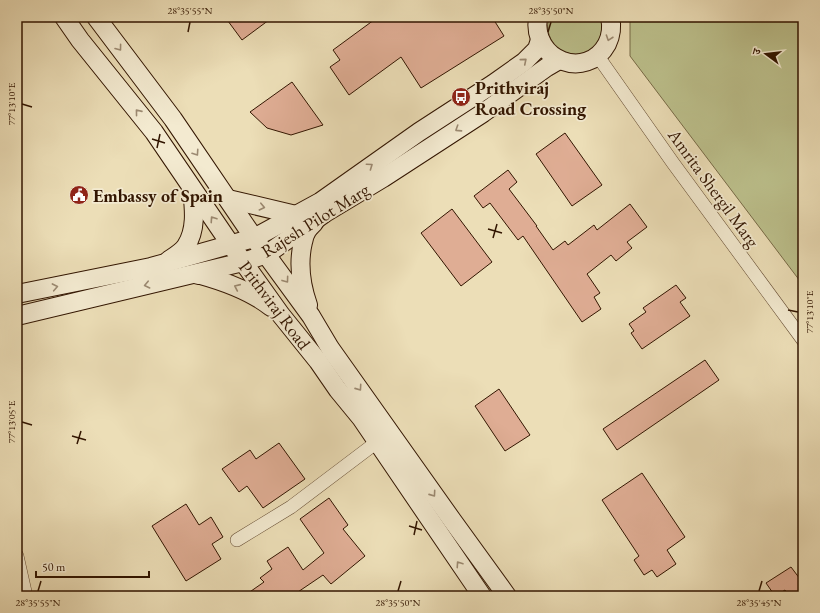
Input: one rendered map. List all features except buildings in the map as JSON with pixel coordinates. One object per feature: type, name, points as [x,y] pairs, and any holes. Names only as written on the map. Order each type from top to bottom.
[{"type":"main road","name":"Prithviraj Road","points":[[64,17],[80,40],[154,132],[230,245],[281,315],[361,418],[482,596]]},
{"type":"main road","name":"Prithviraj Road","points":[[96,17],[173,119],[254,238],[311,316],[330,348],[507,596]]},
{"type":"main road","points":[[538,17],[537,28],[540,40],[546,50],[559,60],[570,63],[582,63],[592,59],[605,47],[610,37],[612,26],[610,17]]},
{"type":"main road","name":"Rajesh Pilot Marg","points":[[17,294],[151,267],[254,238],[320,202],[419,132],[493,84],[524,62],[537,49],[540,40]]},
{"type":"main road","name":"Rajesh Pilot Marg","points":[[17,316],[243,262],[267,254],[325,213],[383,178],[476,117],[547,66],[559,60]]},
{"type":"main road","points":[[151,267],[167,261],[186,246],[194,219],[192,188]]},
{"type":"main road","points":[[228,199],[296,215]]},
{"type":"main road","points":[[311,316],[301,277],[300,264],[302,247],[306,233],[325,213]]},
{"type":"main road","points":[[185,276],[201,275],[235,286],[252,294],[281,315]]},
{"type":"street","name":"Amrita Shergil Marg","points":[[597,55],[673,163],[803,340]]},
{"type":"street","points":[[237,540],[291,506],[376,442]]},
{"type":"street","points":[[17,556],[26,595]]},
{"type":"green space","points":[[549,17],[605,17],[606,24],[604,32],[596,47],[585,53],[573,54],[560,49],[554,44],[548,32]]},
{"type":"green space","points":[[630,17],[803,17],[803,285],[630,56]]},
{"type":"place","name":"Prithviraj Road Crossing","points":[[461,97]]},
{"type":"place","name":"Embassy of Spain","points":[[79,195]]}]
